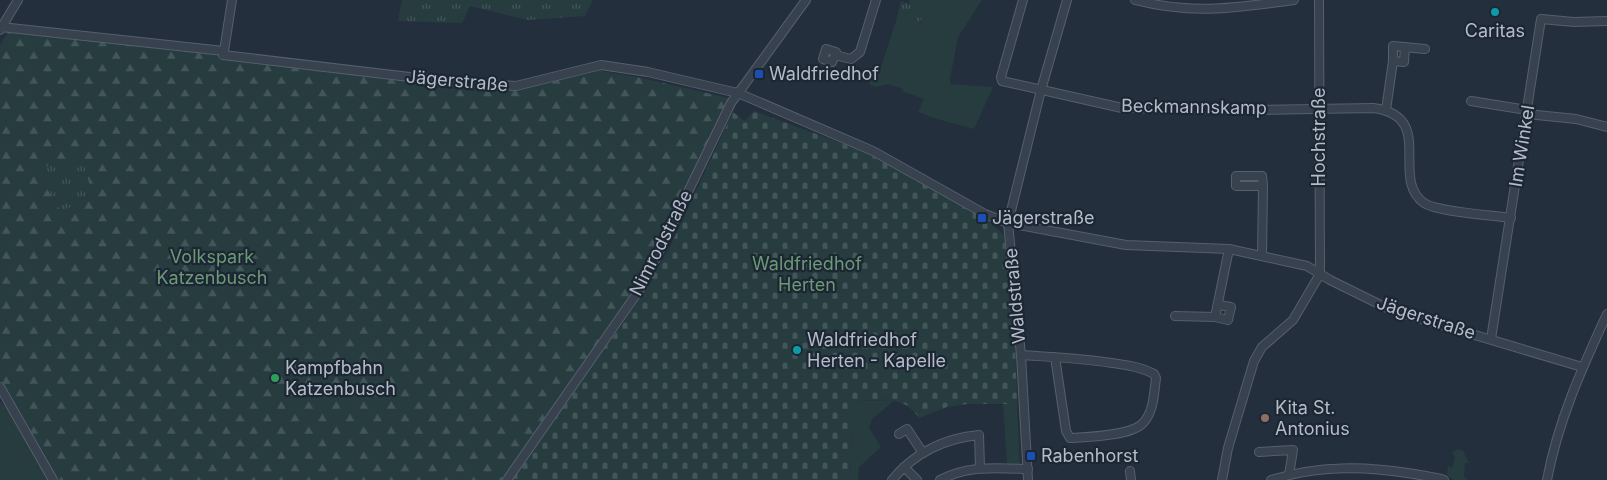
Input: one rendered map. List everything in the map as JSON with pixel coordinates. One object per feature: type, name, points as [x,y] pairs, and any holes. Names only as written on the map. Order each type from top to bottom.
[{"type":"street","points":[[1,28],[18,0]]},
{"type":"street","points":[[224,51],[232,0]]},
{"type":"street","name":"Nimrodstraße","points":[[507,480],[640,289],[726,112],[806,0]]},
{"type":"street","points":[[835,55],[851,59],[860,52],[876,0]]},
{"type":"street","name":"Beckmannskamp","points":[[1023,0],[1001,77],[1002,82],[1122,108],[1250,110],[1373,108],[1386,110]]},
{"type":"street","name":"Waldstraße","points":[[1028,480],[1021,355],[1008,223],[1041,90],[1067,0]]},
{"type":"street","points":[[1135,0],[1156,5],[1198,10],[1225,9],[1294,0]]},
{"type":"street","name":"Hochstraße","points":[[1319,0],[1320,274]]},
{"type":"street","name":"Im Winkel","points":[[1491,339],[1541,19],[1574,22],[1607,21]]},
{"type":"street","name":"Jägerstraße","points":[[1,28],[224,51],[224,55],[434,80],[516,86],[601,66],[648,72],[738,93],[873,151],[985,214],[1008,223],[1126,245],[1229,249],[1307,266],[1391,310],[1582,367]]},
{"type":"street","points":[[1425,49],[1393,46],[1393,61],[1386,110],[1399,117],[1408,134],[1411,185],[1416,195],[1422,202],[1436,208],[1511,218]]},
{"type":"street","points":[[1393,61],[1404,62],[1405,47]]},
{"type":"street","points":[[1471,101],[1576,119],[1607,127]]},
{"type":"street","points":[[1262,186],[1262,256]]},
{"type":"street","points":[[1215,318],[1229,249]]},
{"type":"street","points":[[1222,480],[1228,448],[1254,361],[1262,347],[1293,320],[1320,274]]},
{"type":"street","points":[[1175,316],[1228,320],[1231,307],[1218,305]]},
{"type":"street","points":[[1547,480],[1560,426],[1582,367],[1607,314]]},
{"type":"street","points":[[1021,355],[1054,357],[1086,359],[1127,366],[1154,374],[1156,378],[1151,408],[1144,423],[1137,428],[1115,434],[1070,438],[1066,431],[1054,357]]},
{"type":"street","points":[[0,388],[53,480]]},
{"type":"street","points":[[900,434],[907,429],[923,453]]},
{"type":"street","points":[[892,480],[904,466],[931,448],[948,441],[979,435],[980,468]]},
{"type":"street","points":[[1259,452],[1293,450],[1289,475]]},
{"type":"street","points":[[904,466],[916,480]]},
{"type":"street","points":[[940,480],[963,470],[980,468],[1028,469]]},
{"type":"street","points":[[1271,480],[1324,468],[1380,469],[1444,480]]},
{"type":"street","points":[[1130,471],[1131,480]]},
{"type":"green space","points":[[402,0],[593,0],[585,16],[528,20],[470,6],[462,23],[398,21]]},
{"type":"green space","points":[[910,0],[982,0],[958,37],[950,79],[951,84],[993,87],[974,129],[918,112],[924,99],[902,91],[903,89],[888,84],[877,87],[870,85],[869,82],[882,64],[896,21],[906,21],[911,29],[922,22],[922,19],[914,11],[914,6],[909,4]]},
{"type":"green space","points":[[901,1],[914,6],[914,11],[922,19],[916,30],[911,29],[906,21],[896,21]]},
{"type":"green space","name":"Volkspark Katzenbusch","points":[[9,31],[94,39],[516,89],[600,71],[637,77],[733,99],[657,257],[504,480],[56,480],[0,381],[0,45]]},
{"type":"green space","name":"Waldfriedhof Herten","points":[[754,111],[863,151],[984,217],[1004,235],[1015,338],[1017,404],[967,404],[947,407],[919,418],[912,410],[898,402],[890,400],[853,401],[850,480],[510,480],[574,388],[625,321],[669,249],[733,112],[745,121]]},
{"type":"green space","points":[[61,163],[92,163],[85,169],[91,189],[89,198],[84,199],[79,205],[60,210],[47,189],[52,184],[42,170],[43,167]]},
{"type":"green space","points":[[895,400],[872,419],[869,428],[881,447],[859,467],[858,480],[850,480],[853,401]]},
{"type":"green space","points":[[0,401],[4,406],[6,405],[50,480],[0,480]]},
{"type":"green space","points":[[1003,404],[1017,404],[1020,466],[1007,466]]},
{"type":"green space","points":[[1457,449],[1463,451],[1469,463],[1465,463],[1464,477],[1468,480],[1453,480],[1447,475],[1448,466],[1452,468],[1455,457],[1452,453]]},
{"type":"place","name":"Caritas","points":[[1495,12]]},
{"type":"place","name":"Waldfriedhof","points":[[759,74]]},
{"type":"place","name":"Jägerstraße","points":[[982,218]]},
{"type":"place","name":"Waldfriedhof Herten - Kapelle","points":[[797,350]]},
{"type":"place","name":"Kampfbahn Katzenbusch","points":[[275,378]]},
{"type":"place","name":"Kita St. Antonius","points":[[1265,418]]},
{"type":"place","name":"Rabenhorst","points":[[1031,456]]}]
